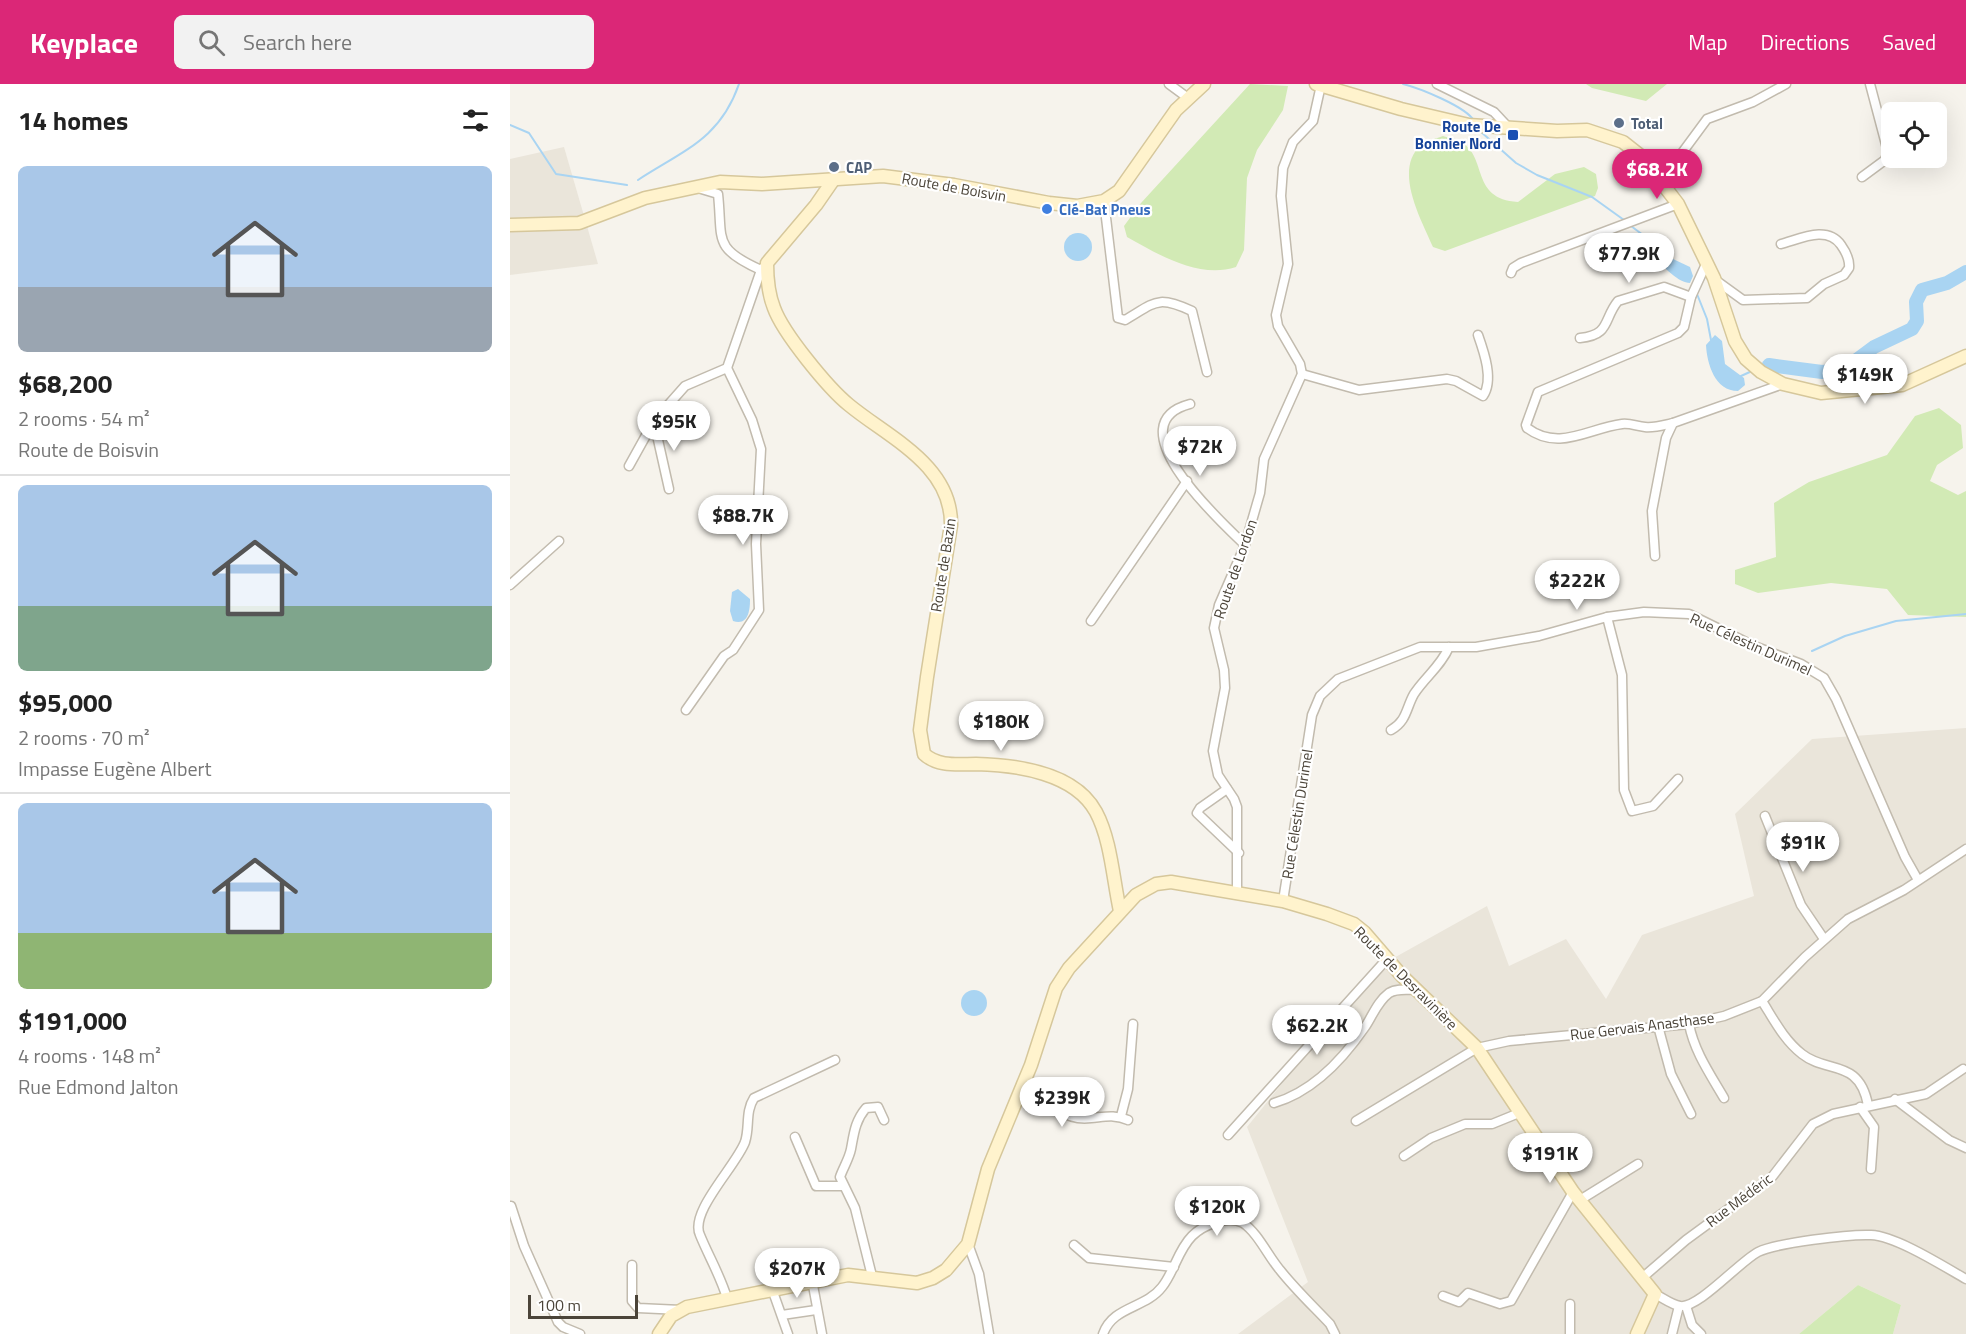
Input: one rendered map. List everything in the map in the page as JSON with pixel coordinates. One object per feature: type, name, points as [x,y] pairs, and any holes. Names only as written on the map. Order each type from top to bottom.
[{"type":"street","points":[[1169,84],[1188,98]]},
{"type":"street","points":[[1204,84],[1176,110],[1119,191],[1104,201],[1118,318],[1125,320],[1161,300],[1170,301],[1192,311],[1207,372]]},
{"type":"street","points":[[1437,84],[1494,112],[1508,127]]},
{"type":"street","points":[[1662,180],[1707,119],[1753,102],[1786,84]]},
{"type":"street","points":[[1862,177],[1885,160],[1888,152],[1870,84]]},
{"type":"street","points":[[1478,335],[1486,358],[1486,391],[1483,396],[1456,381],[1446,380],[1359,390],[1302,374],[1300,364],[1278,326],[1276,315],[1288,264],[1281,196],[1282,168],[1293,142],[1313,121],[1319,85],[1401,109],[1471,125],[1557,131],[1587,130],[1623,142],[1642,157],[1662,180],[1677,204],[1707,262],[1735,341],[1746,359],[1761,372],[1784,384],[1821,393],[1902,385],[1966,356]]},
{"type":"street","name":"Route de Boisvin","points":[[510,225],[579,223],[645,198],[720,182],[762,184],[906,177],[1049,203],[1077,206],[1104,201]]},
{"type":"street","points":[[686,710],[724,656],[733,650],[759,610],[756,544],[761,449],[752,420],[727,368],[764,266],[816,206],[834,179]]},
{"type":"street","points":[[695,187],[718,194],[720,235],[729,251],[735,257],[764,266]]},
{"type":"street","points":[[1511,273],[1513,268],[1521,263],[1677,204]]},
{"type":"street","points":[[1714,278],[1743,300],[1807,298],[1824,284],[1844,275],[1849,268],[1846,252],[1832,237],[1819,234],[1781,244]]},
{"type":"street","points":[[1707,262],[1691,297],[1684,327],[1678,333],[1538,392],[1526,424],[1527,428],[1538,435],[1567,439],[1614,425],[1630,423],[1655,427],[1673,423],[1784,384]]},
{"type":"street","name":"Route de Bazin","points":[[764,266],[768,290],[775,310],[796,343],[836,394],[908,448],[940,482],[948,497],[951,508],[951,525],[941,575],[920,730],[924,754],[939,763],[1025,770],[1063,781],[1078,791],[1099,818],[1120,910]]},
{"type":"street","points":[[1580,338],[1590,337],[1603,328],[1618,301],[1664,287],[1691,297]]},
{"type":"street","points":[[629,466],[654,421],[685,386],[727,368]]},
{"type":"street","name":"Route de Lordon","points":[[1237,893],[1239,853],[1237,807],[1218,775],[1213,751],[1224,688],[1224,670],[1214,628],[1219,605],[1245,545],[1260,493],[1264,459],[1302,374]]},
{"type":"street","points":[[1190,404],[1170,412],[1162,428],[1163,445],[1187,482],[1214,515],[1245,545]]},
{"type":"street","points":[[654,421],[669,489]]},
{"type":"street","points":[[1655,556],[1652,511],[1666,438],[1673,423]]},
{"type":"street","points":[[1091,621],[1187,482]]},
{"type":"street","points":[[510,585],[559,542]]},
{"type":"street","name":"Rue Célestin Durimel","points":[[1283,901],[1312,715],[1320,696],[1338,679],[1420,647],[1476,647],[1539,636],[1607,617],[1644,612],[1689,614],[1754,646],[1801,664],[1824,678],[1836,699],[1905,857],[1918,880]]},
{"type":"street","points":[[1607,617],[1622,675],[1624,790],[1632,812],[1653,806],[1678,779]]},
{"type":"street","points":[[1391,729],[1402,723],[1414,693],[1442,662],[1449,647]]},
{"type":"street","points":[[1227,789],[1200,808],[1197,813],[1239,853]]},
{"type":"street","points":[[1766,816],[1801,905],[1824,939]]},
{"type":"street","name":"Rue Gervais Anasthase","points":[[1356,1121],[1477,1048],[1509,1041],[1689,1023],[1724,1016],[1762,1001],[1824,939],[1848,920],[1918,880],[1966,849]]},
{"type":"street","name":"Route de Desravinière","points":[[681,1310],[812,1280],[848,1275],[872,1276],[901,1283],[916,1283],[933,1278],[958,1258],[968,1244],[988,1169],[1026,1078],[1056,988],[1069,968],[1136,895],[1156,884],[1171,882],[1283,901],[1354,924],[1477,1048],[1577,1196],[1656,1294]]},
{"type":"street","points":[[1116,891],[1136,895]]},
{"type":"street","points":[[1228,1135],[1387,959]]},
{"type":"street","points":[[1274,1103],[1302,1092],[1340,1059],[1360,1035],[1376,1007],[1388,994],[1397,990],[1418,990]]},
{"type":"street","points":[[1762,1001],[1784,1037],[1804,1055],[1849,1073],[1865,1090],[1864,1106],[1874,1127],[1871,1169]]},
{"type":"street","points":[[1689,1023],[1703,1064],[1724,1098]]},
{"type":"street","points":[[1026,1078],[1063,1115],[1083,1119],[1124,1118],[1133,1024]]},
{"type":"street","points":[[1658,1026],[1671,1074],[1691,1114]]},
{"type":"street","points":[[727,1298],[719,1271],[699,1235],[698,1217],[745,1142],[749,1106],[754,1098],[836,1060]]},
{"type":"street","name":"Rue Médéric","points":[[1642,1278],[1686,1240],[1772,1177],[1813,1124],[1833,1114],[1926,1094],[1963,1069]]},
{"type":"street","points":[[1895,1100],[1950,1140],[1966,1148]]},
{"type":"street","points":[[872,1276],[855,1208],[840,1177],[851,1150],[853,1132],[862,1113],[866,1108],[878,1107],[884,1120]]},
{"type":"street","points":[[1404,1156],[1431,1138],[1465,1124],[1492,1124],[1519,1113]]},
{"type":"street","points":[[795,1137],[816,1186],[843,1186]]},
{"type":"street","points":[[1443,1296],[1459,1302],[1468,1293],[1500,1304],[1511,1301],[1577,1196],[1638,1164]]},
{"type":"street","points":[[511,1206],[524,1245],[558,1322],[563,1327],[580,1334]]},
{"type":"street","points":[[1103,1334],[1113,1316],[1157,1293],[1191,1236],[1216,1222],[1239,1222],[1251,1230],[1278,1267],[1330,1324],[1335,1334]]},
{"type":"street","points":[[1672,1334],[1682,1306],[1706,1294],[1735,1267],[1760,1251],[1873,1235],[1905,1246],[1966,1280]]},
{"type":"street","points":[[968,1244],[979,1274],[989,1334]]},
{"type":"street","points":[[1074,1245],[1089,1258],[1174,1267]]},
{"type":"street","points":[[632,1265],[634,1305],[638,1308],[681,1310]]},
{"type":"street","points":[[812,1280],[822,1334]]},
{"type":"street","points":[[772,1289],[788,1334]]},
{"type":"street","points":[[1638,1334],[1656,1294],[1682,1306],[1692,1325],[1701,1334]]},
{"type":"street","points":[[1570,1304],[1570,1334]]},
{"type":"street","points":[[659,1334],[671,1316],[681,1310]]},
{"type":"street","points":[[782,1315],[816,1310]]},
{"type":"shaded area","points":[[564,147],[598,264],[510,275],[510,159]]},
{"type":"shaded area","points":[[1966,728],[1966,1334],[1893,1334],[1901,1305],[1858,1285],[1799,1334],[1238,1334],[1308,1282],[1247,1127],[1374,969],[1487,906],[1509,966],[1566,939],[1606,999],[1642,935],[1754,896],[1735,814],[1812,739]]},
{"type":"green space","points":[[1250,84],[1288,86],[1283,110],[1257,150],[1247,178],[1244,250],[1236,267],[1222,270],[1194,268],[1166,258],[1127,237],[1124,226],[1141,203]]},
{"type":"green space","points":[[1586,84],[1667,84],[1646,101],[1592,88]]},
{"type":"green space","points":[[1443,136],[1461,142],[1469,149],[1475,157],[1486,186],[1503,199],[1518,202],[1555,174],[1584,167],[1596,174],[1598,188],[1595,196],[1445,251],[1433,247],[1412,195],[1409,168],[1413,155],[1421,145]]},
{"type":"green space","points":[[1939,408],[1961,425],[1963,448],[1937,465],[1930,481],[1958,495],[1966,491],[1966,617],[1908,615],[1887,589],[1831,583],[1758,593],[1735,584],[1735,570],[1776,557],[1774,503],[1809,482],[1887,455],[1915,416]]},
{"type":"green space","points":[[1858,1285],[1901,1305],[1893,1334],[1799,1334]]},
{"type":"water","points":[[1078,233],[1088,237],[1092,247],[1088,257],[1078,261],[1068,257],[1064,247],[1068,237]]},
{"type":"water","points":[[1641,235],[1659,241],[1673,259],[1690,267],[1693,276],[1690,283],[1676,278],[1669,272],[1649,249]]},
{"type":"water","points":[[1715,335],[1722,341],[1725,364],[1744,378],[1745,385],[1738,391],[1723,386],[1710,368],[1706,345]]},
{"type":"water","points":[[738,589],[750,599],[747,616],[738,622],[733,621],[730,611],[732,592]]},
{"type":"water","points":[[974,990],[983,994],[987,1003],[983,1012],[974,1016],[965,1012],[961,1003],[965,994]]},
{"type":"waterway","points":[[638,180],[685,151],[711,131],[731,103],[739,84]]},
{"type":"waterway","points":[[1403,84],[1453,104],[1474,121]]},
{"type":"waterway","points":[[510,125],[529,133],[556,174],[627,185]]},
{"type":"waterway","points":[[1480,131],[1516,163],[1537,175],[1592,197],[1624,220]]},
{"type":"waterway","points":[[1631,226],[1643,235]]},
{"type":"waterway","points":[[1769,365],[1822,372],[1843,370],[1874,347],[1912,329],[1917,321],[1916,302],[1922,290],[1947,283],[1966,272]]},
{"type":"waterway","points":[[1697,294],[1707,319],[1711,340]]},
{"type":"waterway","points":[[1741,376],[1752,371]]},
{"type":"waterway","points":[[1812,651],[1845,636],[1896,621],[1966,614]]},
{"type":"place","name":"Total","points":[[1619,123]]},
{"type":"place","name":"Route De Bonnier Nord","points":[[1513,135]]},
{"type":"place","name":"CAP","points":[[834,167]]},
{"type":"place","name":"Clé-Bat Pneus","points":[[1047,209]]}]
